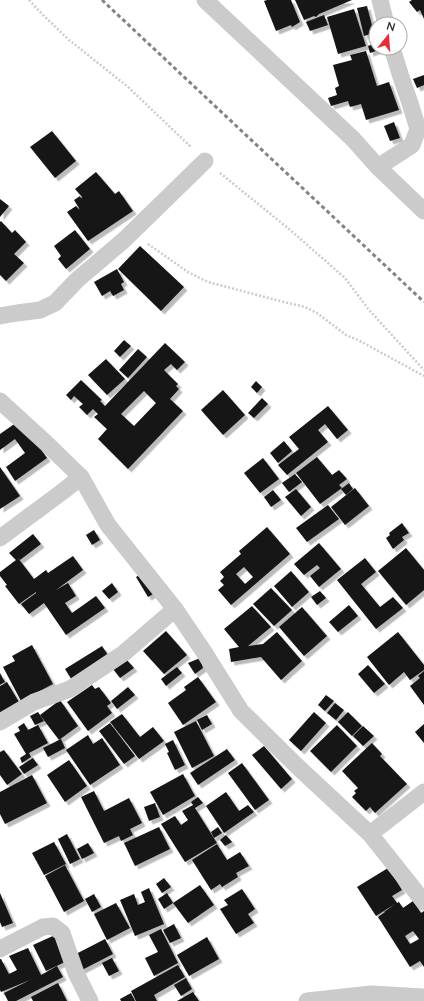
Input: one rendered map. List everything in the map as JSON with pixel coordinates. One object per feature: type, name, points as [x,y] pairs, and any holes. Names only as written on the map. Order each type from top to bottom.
[{"type":"street","points":[[205,0],[353,139],[378,168],[424,211]]},
{"type":"street","points":[[380,0],[384,16]]},
{"type":"street","points":[[378,168],[412,145],[418,129],[394,56]]},
{"type":"street","points":[[0,316],[17,312],[40,310],[55,303],[77,280],[131,233],[205,161]]},
{"type":"street","points":[[0,401],[46,443],[81,478],[108,525],[175,609],[241,711],[370,834],[424,902]]},
{"type":"street","points":[[0,538],[81,478]]},
{"type":"street","points":[[0,722],[34,702],[70,689],[124,653],[175,609]]},
{"type":"street","points":[[370,834],[424,792]]},
{"type":"street","points":[[0,950],[43,927],[53,926],[62,933],[76,973],[90,1001]]},
{"type":"street","points":[[307,1001],[371,994],[423,999]]},
{"type":"path","points":[[29,0],[69,40],[127,86],[205,161],[289,229],[345,278],[369,310],[424,370]]},
{"type":"path","points":[[131,233],[188,272],[208,282],[305,307],[317,313],[346,335],[424,376]]},
{"type":"building","points":[[291,0],[300,22],[292,27],[291,25],[276,31],[264,1]]},
{"type":"building","points":[[295,0],[352,0],[319,14],[316,17],[314,16],[304,20]]},
{"type":"building","points":[[412,0],[424,0],[424,19],[420,10],[417,12],[409,2]]},
{"type":"building","points":[[367,6],[370,16],[368,16],[368,35],[364,36],[357,8]]},
{"type":"building","points":[[354,9],[366,46],[338,54],[327,17]]},
{"type":"building","points":[[324,15],[328,25],[310,31],[306,22]]},
{"type":"building","points":[[366,51],[377,86],[389,82],[399,110],[366,120],[361,104],[350,107],[348,101],[331,106],[328,98],[337,95],[335,88],[339,86],[333,65],[352,60],[350,55]]},
{"type":"building","points":[[424,75],[424,85],[417,88],[413,79]]},
{"type":"building","points":[[394,122],[400,138],[390,141],[384,126]]},
{"type":"building","points":[[52,131],[76,161],[55,178],[30,147]]},
{"type":"building","points":[[96,172],[115,194],[119,191],[133,211],[88,241],[67,212],[76,206],[80,210],[74,200],[80,196],[81,198],[82,197],[75,189]]},
{"type":"building","points":[[0,199],[9,206],[0,217]]},
{"type":"building","points":[[1,221],[12,233],[15,230],[26,242],[14,254],[24,263],[6,281],[0,275]]},
{"type":"building","points":[[75,230],[90,249],[66,269],[58,259],[61,256],[54,246]]},
{"type":"building","points":[[140,246],[184,287],[161,311],[118,269]]},
{"type":"building","points":[[117,269],[124,282],[121,284],[124,290],[113,296],[110,291],[102,296],[94,282]]},
{"type":"building","points":[[124,340],[131,346],[120,357],[114,351]]},
{"type":"building","points":[[165,343],[185,362],[177,370],[171,364],[164,370],[178,384],[176,386],[179,389],[170,399],[183,411],[128,469],[98,439],[107,429],[94,417],[98,414],[93,409],[87,415],[79,407],[83,404],[74,396],[71,400],[66,395],[81,380],[102,400],[100,401],[105,406]],"holes":[[[144,391],[156,403],[134,426],[121,414]]]},
{"type":"building","points":[[138,349],[147,357],[128,378],[119,370]]},
{"type":"building","points":[[106,359],[125,379],[107,395],[88,375]]},
{"type":"building","points":[[256,381],[262,387],[257,393],[251,387]]},
{"type":"building","points":[[223,390],[245,415],[223,435],[201,410]]},
{"type":"building","points":[[262,398],[268,404],[254,418],[248,413]]},
{"type":"building","points":[[328,406],[348,430],[337,439],[325,424],[318,430],[328,442],[287,475],[278,465],[299,449],[289,437]]},
{"type":"building","points":[[20,420],[47,458],[15,481],[6,467],[25,453],[15,439],[0,450],[0,434]]},
{"type":"building","points":[[284,441],[292,451],[278,463],[270,453]]},
{"type":"building","points":[[317,457],[332,475],[339,470],[347,479],[339,485],[342,488],[320,504],[296,473]]},
{"type":"building","points":[[263,458],[279,479],[260,493],[244,473]]},
{"type":"building","points":[[0,467],[20,496],[0,509]]},
{"type":"building","points":[[295,474],[302,482],[289,492],[282,483]]},
{"type":"building","points":[[349,483],[353,489],[346,495],[341,489]]},
{"type":"building","points":[[355,488],[369,506],[345,525],[331,507]]},
{"type":"building","points":[[296,489],[311,507],[301,516],[285,497]]},
{"type":"building","points":[[273,490],[281,500],[271,507],[264,497]]},
{"type":"building","points":[[328,505],[339,519],[307,542],[296,528]]},
{"type":"building","points":[[402,523],[409,533],[402,537],[404,540],[393,549],[386,538],[390,535],[389,533]]},
{"type":"building","points":[[267,527],[290,554],[231,605],[218,590],[224,585],[220,581],[224,577],[220,572],[241,554],[239,551]],"holes":[[[244,567],[253,577],[245,584],[236,574]]]},
{"type":"building","points":[[94,530],[100,540],[92,545],[86,535]]},
{"type":"building","points":[[33,534],[41,544],[20,560],[18,558],[34,579],[46,570],[48,573],[73,556],[83,570],[56,590],[68,583],[76,596],[65,603],[72,613],[96,596],[105,608],[66,635],[44,603],[29,614],[21,604],[36,592],[19,604],[5,586],[7,585],[0,576],[0,572],[16,560],[9,553]]},
{"type":"building","points":[[319,543],[341,569],[319,587],[310,576],[320,568],[317,565],[304,575],[294,564]]},
{"type":"building","points":[[406,548],[424,570],[424,590],[406,605],[378,571]]},
{"type":"building","points":[[365,558],[376,572],[361,584],[380,607],[393,597],[403,608],[376,629],[337,580]]},
{"type":"building","points":[[291,571],[309,592],[292,607],[274,586]]},
{"type":"building","points":[[143,573],[155,593],[148,597],[136,577]]},
{"type":"building","points":[[112,583],[118,592],[109,599],[102,591]]},
{"type":"building","points":[[271,588],[292,610],[274,626],[253,604]]},
{"type":"building","points":[[320,591],[326,598],[317,605],[311,597]]},
{"type":"building","points":[[349,605],[358,616],[338,632],[329,622]]},
{"type":"building","points":[[252,606],[271,627],[248,646],[263,644],[277,632],[302,661],[281,680],[261,657],[231,662],[229,649],[239,647],[224,629]]},
{"type":"building","points":[[302,607],[327,636],[304,656],[279,627]]},
{"type":"building","points":[[166,631],[187,655],[164,674],[143,651]]},
{"type":"building","points":[[398,632],[424,665],[424,670],[410,680],[404,672],[389,685],[367,657]]},
{"type":"building","points":[[32,645],[53,684],[21,701],[3,667],[15,661],[12,656]]},
{"type":"building","points":[[102,646],[110,658],[73,682],[65,669]]},
{"type":"building","points":[[200,658],[203,668],[195,674],[188,663]]},
{"type":"building","points":[[127,660],[134,668],[120,678],[113,669]]},
{"type":"building","points":[[368,665],[385,684],[374,693],[358,674]]},
{"type":"building","points":[[177,667],[182,673],[166,686],[161,679]]},
{"type":"building","points":[[424,671],[424,705],[410,686],[420,678],[418,676]]},
{"type":"building","points":[[0,673],[5,682],[0,685]]},
{"type":"building","points":[[198,677],[216,702],[183,725],[168,703],[186,690],[184,687]]},
{"type":"building","points":[[7,682],[19,702],[0,713],[0,686]]},
{"type":"building","points":[[92,685],[95,689],[99,687],[111,703],[107,706],[112,713],[88,731],[67,702]]},
{"type":"building","points":[[128,687],[135,695],[117,709],[111,701]]},
{"type":"building","points":[[326,695],[334,701],[325,711],[318,705]]},
{"type":"building","points":[[60,700],[78,726],[59,740],[40,715]]},
{"type":"building","points":[[335,703],[344,710],[336,720],[327,713]]},
{"type":"building","points":[[38,712],[44,721],[35,725],[30,716]]},
{"type":"building","points":[[314,712],[326,723],[301,751],[289,740]]},
{"type":"building","points":[[348,712],[362,726],[352,736],[338,722]]},
{"type":"building","points":[[122,714],[140,737],[153,727],[164,741],[139,759],[110,722]]},
{"type":"building","points":[[207,715],[212,724],[202,730],[197,720]]},
{"type":"building","points":[[196,721],[214,756],[192,768],[174,732]]},
{"type":"building","points":[[24,723],[28,730],[38,725],[48,743],[29,753],[31,757],[22,763],[20,758],[26,754],[14,734],[20,731],[18,727]]},
{"type":"building","points":[[110,723],[135,756],[124,764],[99,731]]},
{"type":"building","points":[[424,724],[424,743],[415,732]]},
{"type":"building","points":[[337,725],[357,746],[331,772],[310,751]]},
{"type":"building","points":[[363,726],[374,736],[363,746],[353,736]]},
{"type":"building","points":[[88,735],[93,744],[102,738],[120,765],[90,785],[66,750]]},
{"type":"building","points":[[61,739],[65,748],[48,757],[43,748]]},
{"type":"building","points":[[173,740],[185,765],[175,770],[167,753],[169,752],[165,744]]},
{"type":"building","points":[[372,743],[382,754],[380,756],[407,784],[375,813],[370,807],[366,811],[352,797],[356,793],[354,791],[358,788],[342,771]]},
{"type":"building","points":[[264,746],[292,779],[281,789],[252,755]]},
{"type":"building","points":[[227,749],[235,760],[198,785],[190,773]]},
{"type":"building","points":[[4,750],[22,774],[7,785],[0,775],[0,752]]},
{"type":"building","points":[[33,758],[38,765],[24,774],[19,767]]},
{"type":"building","points":[[69,760],[87,786],[65,802],[47,775]]},
{"type":"building","points":[[242,763],[269,800],[255,810],[228,773]]},
{"type":"building","points":[[183,774],[195,796],[163,815],[150,792]]},
{"type":"building","points":[[32,775],[47,803],[5,824],[0,814],[0,792]]},
{"type":"building","points":[[94,791],[104,811],[129,798],[142,823],[130,829],[133,835],[121,841],[119,836],[104,843],[81,797]]},
{"type":"building","points":[[226,792],[239,811],[248,805],[254,812],[224,833],[206,806]]},
{"type":"building","points":[[198,797],[203,803],[195,808],[217,843],[185,862],[161,824],[175,816],[181,825],[188,820],[182,811],[193,805],[191,802]]},
{"type":"building","points":[[155,803],[160,817],[149,821],[144,807]]},
{"type":"building","points":[[159,827],[170,849],[135,866],[124,843]]},
{"type":"building","points":[[218,827],[222,833],[214,838],[211,832]]},
{"type":"building","points":[[67,834],[80,859],[70,864],[58,839]]},
{"type":"building","points":[[226,835],[232,842],[225,846],[220,840]]},
{"type":"building","points":[[54,842],[66,864],[44,875],[32,853]]},
{"type":"building","points":[[88,843],[94,853],[82,859],[77,849]]},
{"type":"building","points":[[217,844],[227,860],[240,852],[249,866],[236,873],[238,877],[222,887],[220,884],[211,890],[192,860]]},
{"type":"building","points":[[65,865],[84,901],[64,912],[45,876]]},
{"type":"building","points":[[388,868],[402,890],[392,896],[397,903],[399,902],[403,908],[413,901],[421,913],[424,911],[424,967],[420,961],[410,967],[378,917],[395,904],[376,916],[357,887]],"holes":[[[413,931],[419,939],[410,944],[405,936]]]},
{"type":"building","points":[[164,878],[171,887],[162,893],[156,884]]},
{"type":"building","points":[[200,885],[214,905],[188,923],[173,903]]},
{"type":"building","points":[[149,888],[164,924],[135,936],[120,900],[134,894],[138,905],[145,902],[141,892]]},
{"type":"building","points":[[242,889],[255,909],[248,914],[254,923],[236,934],[220,909],[228,905],[224,900]]},
{"type":"building","points":[[0,893],[13,923],[2,927],[0,922]]},
{"type":"building","points":[[167,893],[173,903],[164,909],[158,899]]},
{"type":"building","points":[[94,894],[101,907],[92,912],[85,899]]},
{"type":"building","points":[[116,903],[130,928],[107,940],[94,914]]},
{"type":"building","points":[[174,924],[181,938],[170,943],[163,930]]},
{"type":"building","points":[[161,929],[178,963],[154,976],[145,958],[158,952],[149,935]]},
{"type":"building","points":[[55,935],[67,961],[46,971],[33,945]]},
{"type":"building","points":[[207,937],[219,959],[189,976],[177,955]]},
{"type":"building","points":[[105,939],[113,954],[80,971],[72,956]]},
{"type":"building","points":[[28,948],[41,975],[57,966],[63,977],[16,1001],[8,1001],[4,993],[30,980],[1,992],[0,959],[9,974],[17,970],[9,956]]},
{"type":"building","points":[[112,958],[119,971],[109,976],[102,963]]},
{"type":"building","points":[[178,965],[185,977],[154,995],[157,1001],[136,1001],[131,991]]},
{"type":"building","points":[[186,978],[192,989],[181,996],[174,985]]},
{"type":"building","points":[[58,983],[67,1001],[33,1001],[31,997]]},
{"type":"building","points":[[193,992],[199,1001],[177,1001]]},
{"type":"building","points":[[131,993],[135,1001],[121,1001],[120,999]]},
{"type":"railway","points":[[102,0],[424,302]]}]
